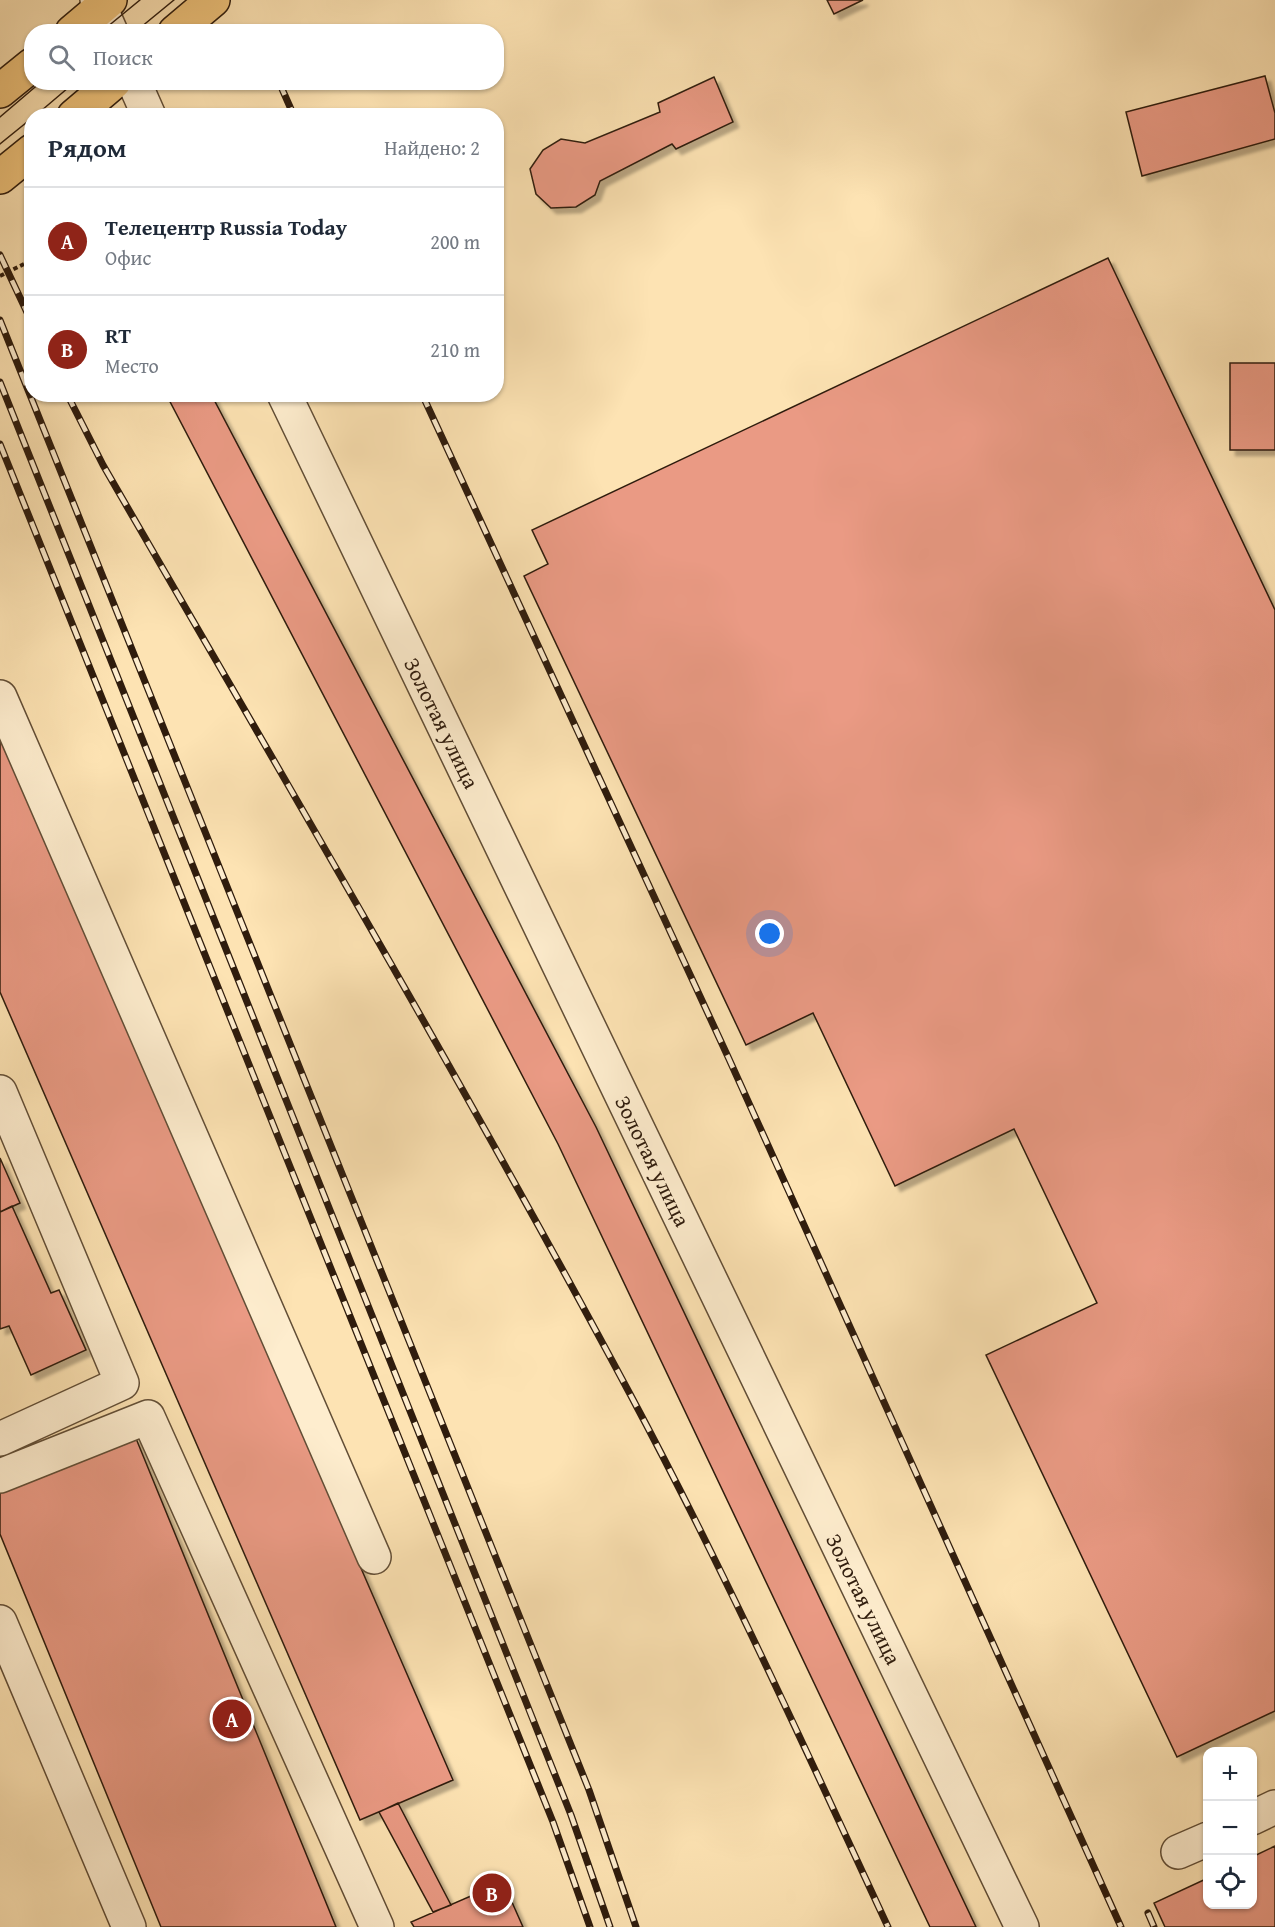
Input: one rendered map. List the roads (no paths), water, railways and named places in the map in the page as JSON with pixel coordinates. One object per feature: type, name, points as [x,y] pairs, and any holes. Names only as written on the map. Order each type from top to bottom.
[{"type":"main road","points":[[184,24],[213,0]]},
{"type":"main road","points":[[83,24],[105,8]]},
{"type":"main road","points":[[0,91],[24,72]]},
{"type":"main road","points":[[0,177],[24,158]]},
{"type":"street","points":[[138,90],[145,108]]},
{"type":"street","name":"Золотая улица","points":[[288,402],[1022,1927]]},
{"type":"street","points":[[0,697],[374,1557]]},
{"type":"street","points":[[0,1092],[122,1383],[0,1439]]},
{"type":"street","points":[[0,1476],[148,1417],[376,1927]]},
{"type":"street","points":[[0,1622],[129,1927]]},
{"type":"street","points":[[1257,1816],[1275,1807]]},
{"type":"street","points":[[1178,1852],[1203,1841]]},
{"type":"tram line","points":[[111,24],[140,0]]},
{"type":"tram line","points":[[145,24],[174,0]]},
{"type":"tram line","points":[[0,117],[32,90]]},
{"type":"tram line","points":[[44,108],[66,90]]},
{"type":"tram line","points":[[0,144],[24,124]]},
{"type":"railway","points":[[283,90],[290,108]]},
{"type":"railway","points":[[0,255],[24,306]]},
{"type":"railway","points":[[0,320],[24,380]]},
{"type":"railway","points":[[0,382],[571,1815],[610,1927]]},
{"type":"railway","points":[[33,402],[589,1790],[636,1927]]},
{"type":"railway","points":[[71,402],[103,465],[502,1160],[630,1394],[731,1592],[888,1927]]},
{"type":"railway","points":[[426,402],[729,1059],[1121,1927]]},
{"type":"railway","points":[[0,444],[553,1822],[590,1927]]},
{"type":"railway","points":[[1148,1913],[1154,1927]]},
{"type":"place","name":"Телецентр Russia Today","points":[[232,1719]]},
{"type":"place","name":"RT","points":[[492,1893]]}]
